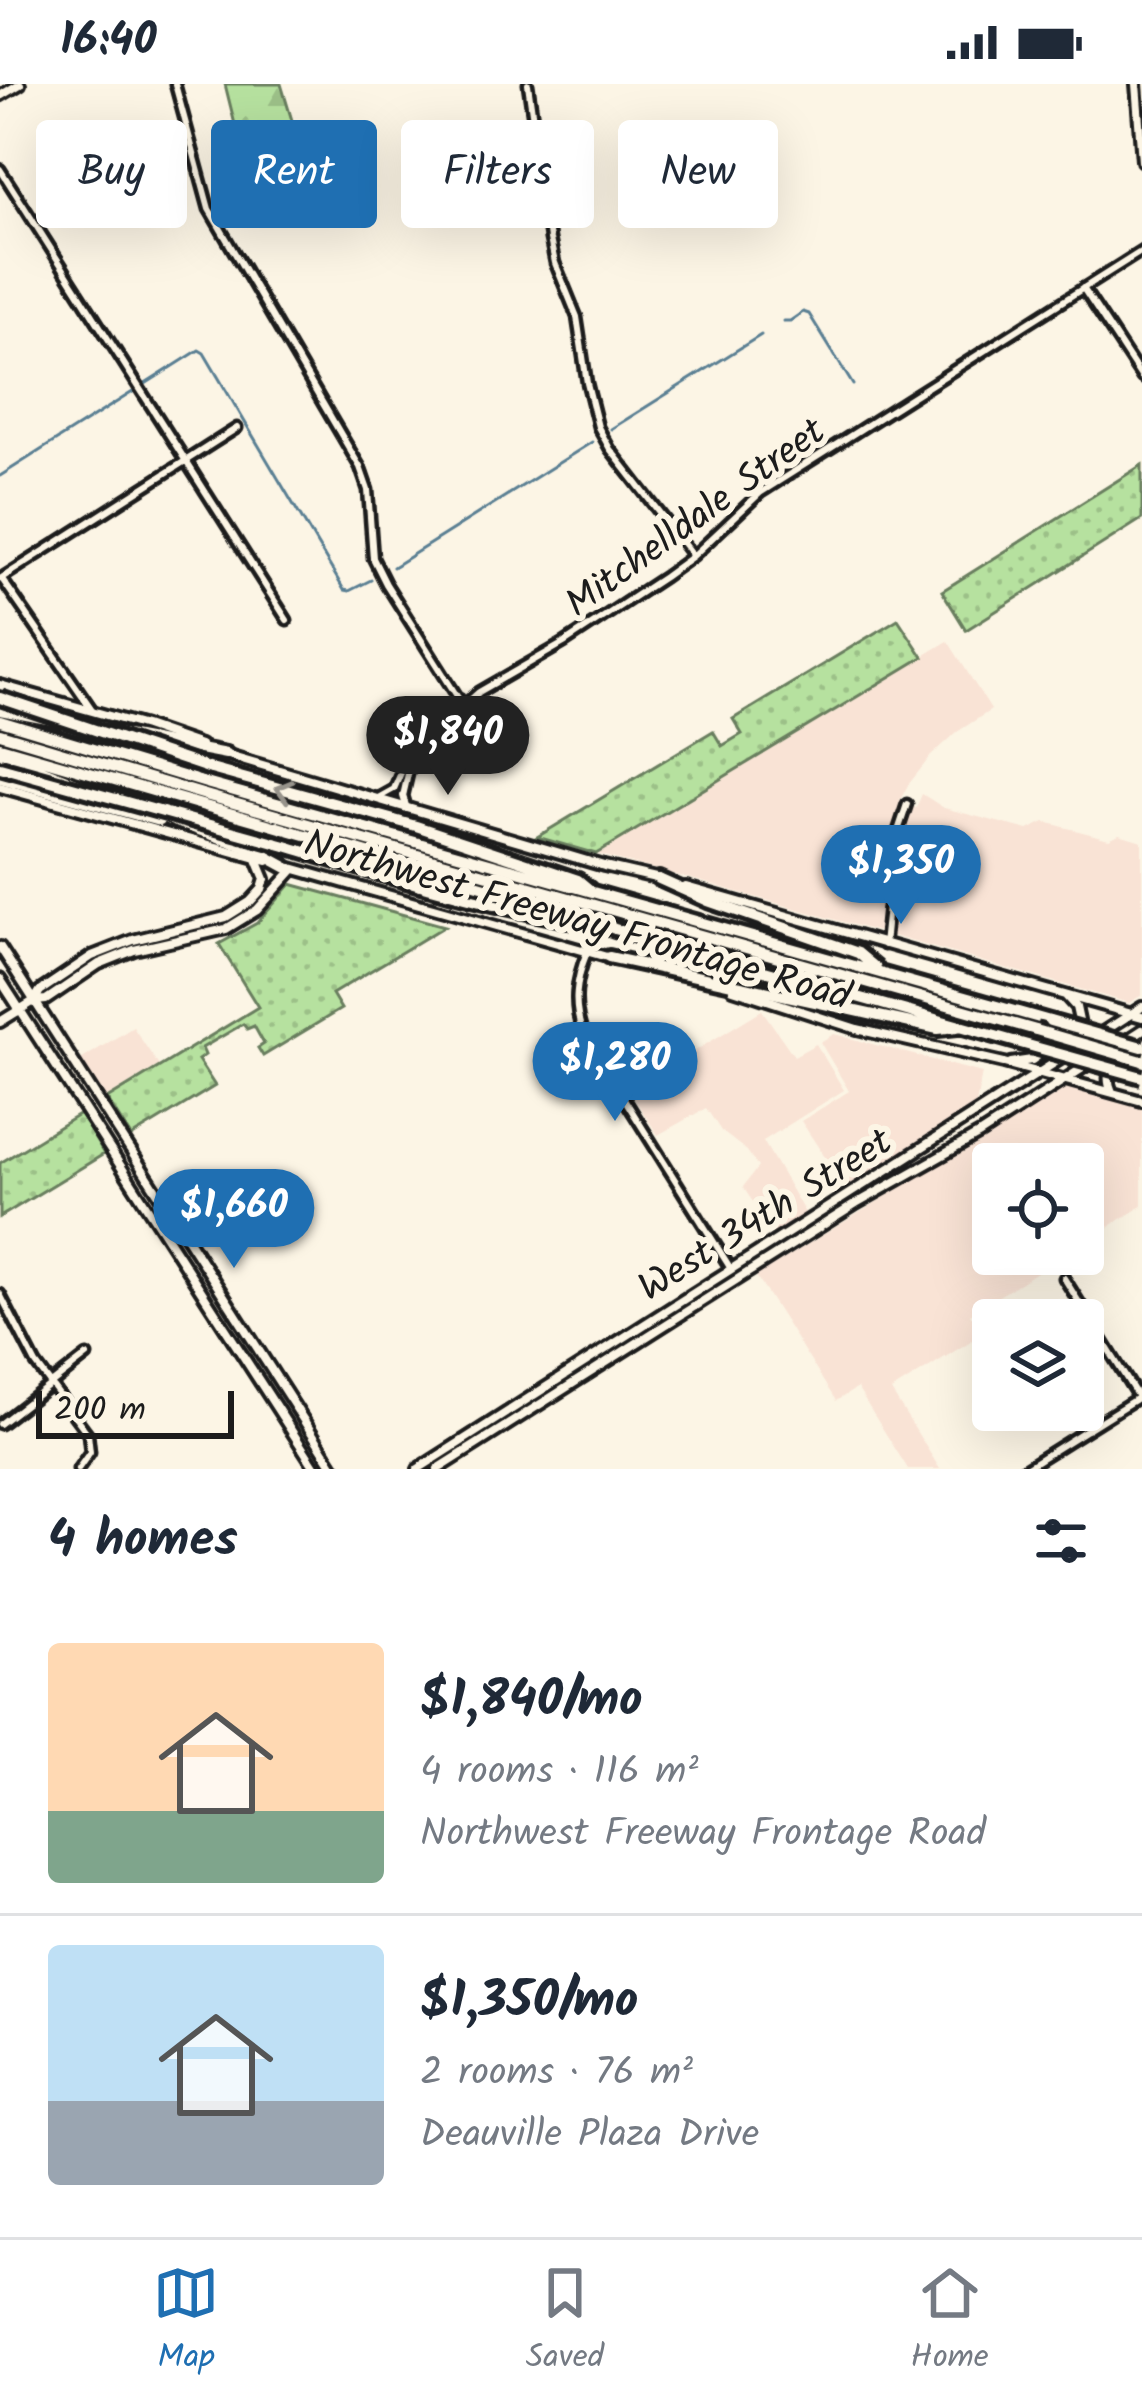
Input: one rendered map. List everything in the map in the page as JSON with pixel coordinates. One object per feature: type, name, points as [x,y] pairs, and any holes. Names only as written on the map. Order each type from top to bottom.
[{"type":"highway","points":[[0,698],[211,770],[457,839],[578,880],[593,892]]},
{"type":"highway","points":[[0,710],[226,754]]},
{"type":"highway","points":[[0,721],[1142,1044]]},
{"type":"highway","points":[[0,734],[1142,1061]]},
{"type":"highway","points":[[0,750],[290,868]]},
{"type":"highway","points":[[0,750],[1142,1077]]},
{"type":"highway","points":[[0,767],[526,913],[615,928]]},
{"type":"highway","points":[[0,782],[198,831]]},
{"type":"highway","points":[[659,879],[858,953],[884,973]]},
{"type":"highway","points":[[609,957],[938,1029],[962,1026]]},
{"type":"main road","points":[[0,97],[20,84]]},
{"type":"main road","points":[[1136,84],[1142,161]]},
{"type":"main road","name":"Northwest Freeway Frontage Road","points":[[0,685],[604,866],[1142,1017]]},
{"type":"main road","name":"Northwest Freeway Frontage Road","points":[[0,782],[586,952],[722,985],[857,1029],[1142,1100]]},
{"type":"main road","points":[[34,1001],[40,991],[105,950],[226,917],[250,902],[265,879],[256,857]]},
{"type":"main road","points":[[0,1022],[34,1001],[46,1000],[99,964],[134,950],[226,929],[257,910],[290,868]]},
{"type":"main road","points":[[0,947],[335,1469]]},
{"type":"main road","points":[[0,979],[316,1469]]},
{"type":"main road","points":[[1004,1094],[1008,1090],[1004,1063],[1032,1060],[1078,1021],[1076,1007],[1065,994]]},
{"type":"main road","name":"West 34th Street","points":[[418,1469],[1142,1007]]},
{"type":"main road","name":"West 34th Street","points":[[438,1469],[1142,1030]]},
{"type":"main road","points":[[1112,1092],[1108,1070],[1125,1052],[1142,1044]]},
{"type":"main road","points":[[70,1087],[84,1080]]},
{"type":"main road","points":[[970,1117],[980,1134]]},
{"type":"main road","points":[[909,1158],[915,1169]]},
{"type":"main road","points":[[777,1242],[784,1251]]},
{"type":"main road","points":[[195,1281],[208,1272]]},
{"type":"main road","points":[[589,1359],[595,1370]]},
{"type":"main road","points":[[287,1426],[302,1417]]},
{"type":"street","points":[[175,84],[209,209],[360,467],[368,490],[370,548],[375,562],[462,705]]},
{"type":"street","points":[[528,84],[550,239],[577,317],[596,421],[610,449],[693,556]]},
{"type":"street","points":[[0,169],[287,620]]},
{"type":"street","name":"Mitchelldale Street","points":[[375,799],[394,789],[403,768],[426,739],[462,705],[693,556],[759,494],[1142,251]]},
{"type":"street","points":[[1083,288],[1142,378]]},
{"type":"street","points":[[93,711],[0,578],[237,428]]},
{"type":"street","points":[[407,808],[403,796],[411,761]]},
{"type":"street","points":[[884,945],[895,839],[907,804]]},
{"type":"street","points":[[586,952],[576,990],[583,1033],[737,1280]]},
{"type":"street","points":[[1024,1469],[1140,1396],[1064,1278]]},
{"type":"street","points":[[0,1294],[36,1364],[88,1433],[88,1456],[78,1469]]},
{"type":"street","points":[[0,1424],[87,1356]]},
{"type":"shaded area","points":[[948,641],[991,710],[931,756],[900,800],[916,808],[922,794],[944,808],[1028,830],[1045,822],[1109,839],[1119,834],[1142,841],[1142,995],[1129,1003],[596,854]]},
{"type":"shaded area","points":[[762,1010],[794,1056],[816,1044],[844,1090],[763,1141],[805,1213],[774,1234],[743,1187],[758,1167],[747,1151],[721,1131],[706,1108],[658,1135],[629,1091]]},
{"type":"shaded area","points":[[133,1027],[159,1066],[106,1098],[79,1061]]},
{"type":"shaded area","points":[[834,1034],[982,1073],[976,1104],[846,1189],[801,1121],[849,1091],[820,1042]]},
{"type":"shaded area","points":[[1064,1087],[1142,1108],[1142,1206],[1104,1230],[1104,1143],[973,1143]]},
{"type":"shaded area","points":[[972,1143],[972,1275],[1032,1275],[994,1299],[972,1299],[972,1340],[891,1391],[940,1469],[908,1469],[857,1388],[836,1401],[756,1276]]},
{"type":"green space","points":[[225,84],[281,84],[292,120],[234,120]]},
{"type":"green space","points":[[1142,465],[1142,519],[966,630],[942,591]]},
{"type":"green space","points":[[898,619],[923,657],[596,854],[537,837],[713,731],[722,746],[742,734],[733,719]]},
{"type":"green space","points":[[291,884],[445,926],[332,994],[341,1009],[263,1056],[258,1048],[264,1044],[254,1026],[247,1029],[243,1024],[202,1048],[205,1055],[198,1060],[215,1086],[131,1137],[107,1099],[258,1007],[219,944],[257,923]]},
{"type":"green space","points":[[80,1114],[104,1154],[0,1217],[0,1163]]},
{"type":"waterway","points":[[783,321],[809,314],[853,385]]},
{"type":"waterway","points":[[611,429],[761,335]]},
{"type":"waterway","points":[[0,476],[199,350],[344,590],[371,580]]},
{"type":"waterway","points":[[393,567],[592,442]]}]
